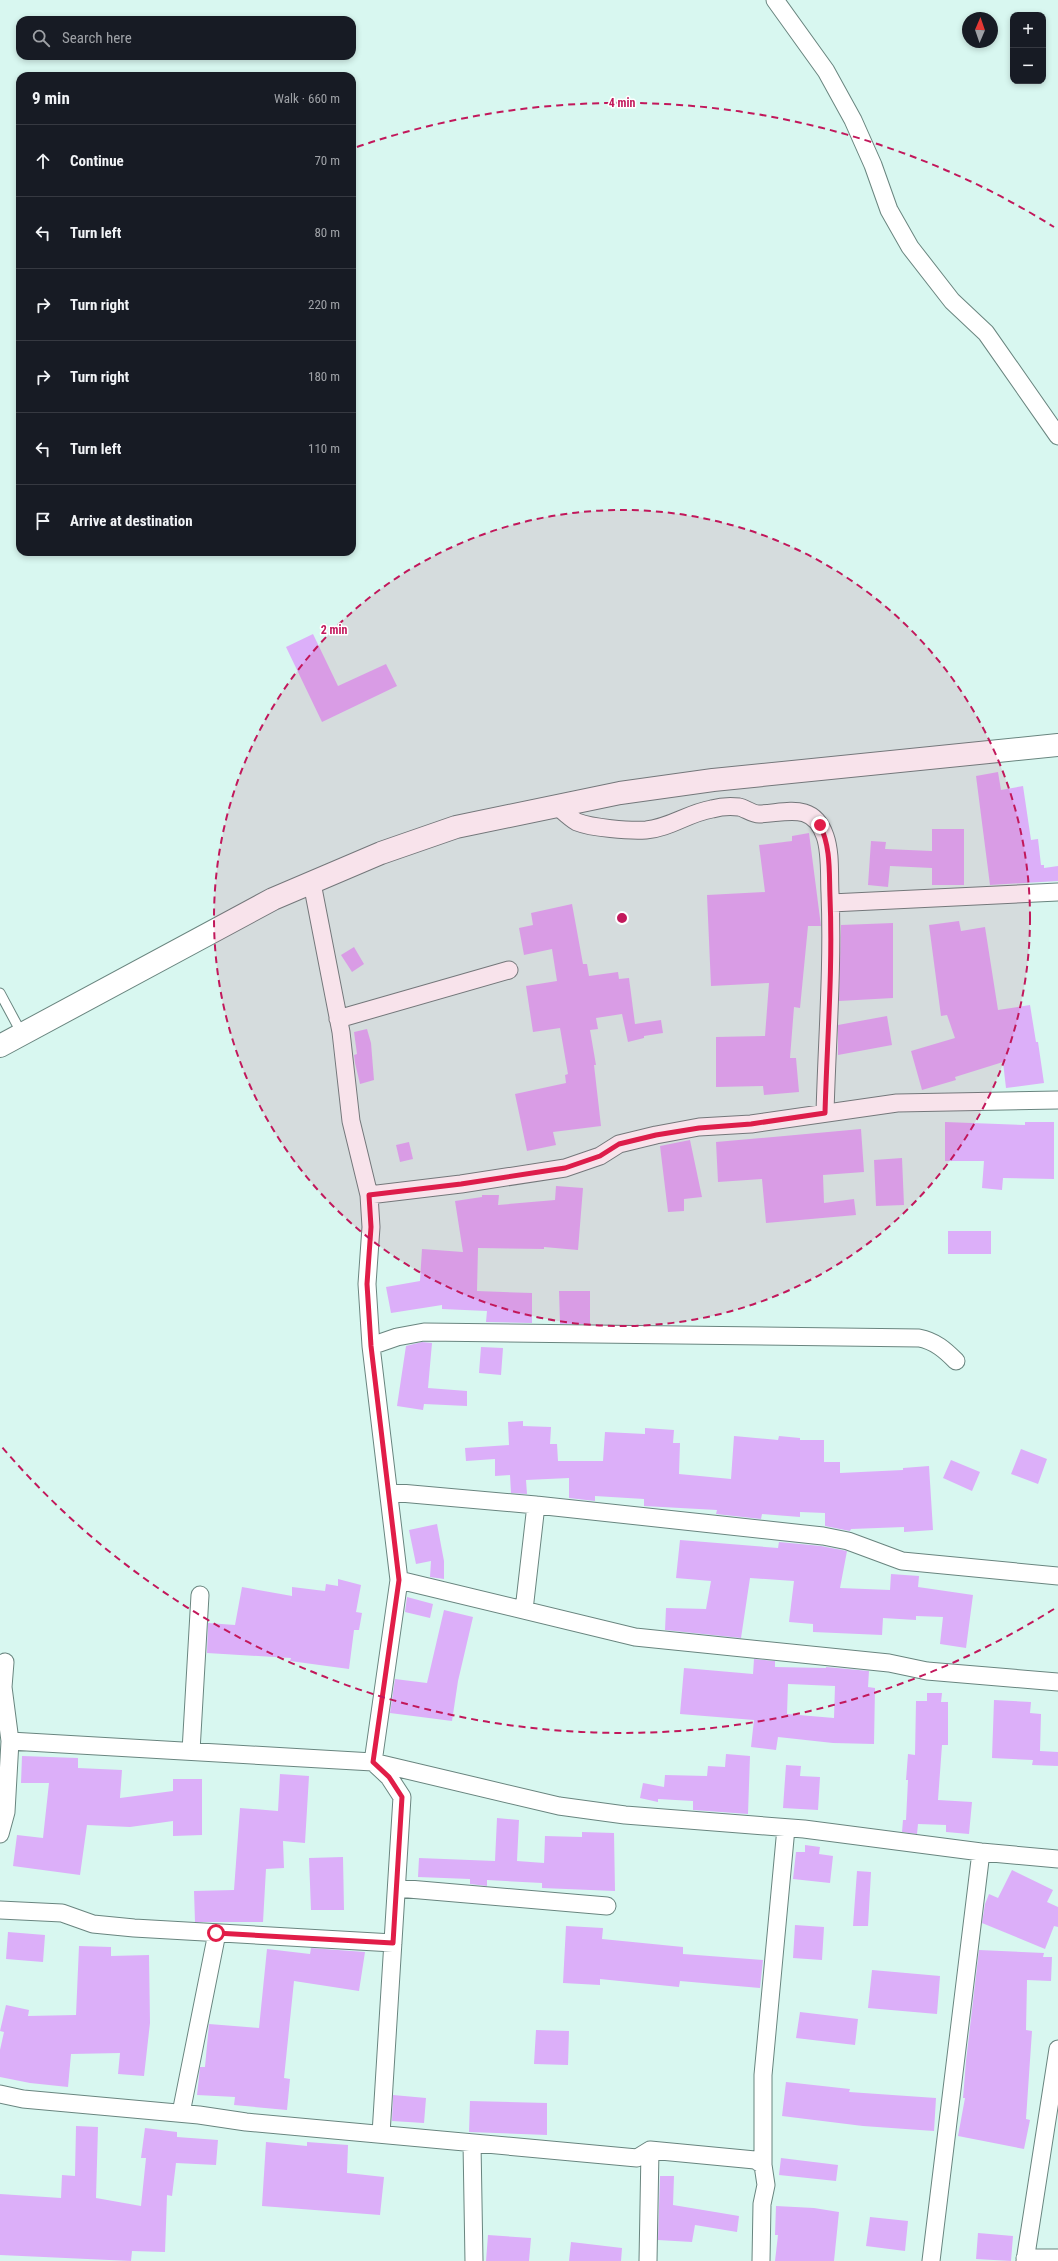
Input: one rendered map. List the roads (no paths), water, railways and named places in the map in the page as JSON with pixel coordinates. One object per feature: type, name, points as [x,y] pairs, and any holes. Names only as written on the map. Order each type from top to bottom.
[{"type":"main road","points":[[0,1046],[205,935],[273,900],[381,853],[456,827],[556,805],[620,793],[713,780],[1058,745]]},
{"type":"street","points":[[775,0],[826,71],[853,120],[873,165],[889,210],[910,247],[952,300],[986,333],[1058,436]]},
{"type":"street","points":[[556,805],[578,822],[618,830],[647,830],[669,825],[691,814],[712,809],[739,807],[757,814],[788,810],[800,811],[810,816],[820,825],[826,836],[829,853],[830,903],[825,1113]]},
{"type":"street","points":[[312,882],[338,1019],[351,1121],[369,1195],[371,1227],[367,1284],[371,1346],[399,1580],[373,1762]]},
{"type":"street","points":[[830,903],[1058,892]]},
{"type":"street","points":[[338,1019],[509,970]]},
{"type":"street","points":[[369,1195],[461,1184],[565,1168],[600,1156],[619,1144],[656,1135],[699,1128],[751,1124],[897,1103],[1058,1100]]},
{"type":"street","points":[[371,1346],[397,1337],[424,1332],[919,1338],[929,1340],[942,1348],[956,1361]]},
{"type":"street","points":[[389,1492],[536,1505],[823,1536],[848,1541],[902,1561],[1058,1576]]},
{"type":"street","points":[[524,1610],[536,1505]]},
{"type":"street","points":[[399,1580],[635,1637],[889,1664],[926,1671],[1058,1682]]},
{"type":"street","points":[[190,1751],[200,1595]]},
{"type":"street","points":[[0,1834],[6,1812],[10,1741],[3,1687],[5,1662]]},
{"type":"street","points":[[10,1741],[373,1762],[559,1806],[625,1815],[786,1828],[981,1852],[1058,1859]]},
{"type":"street","points":[[373,1762],[389,1777],[402,1797],[381,2134]]},
{"type":"street","points":[[761,2261],[762,2204],[766,2185],[763,2165],[763,2075],[786,1828]]},
{"type":"street","points":[[931,2261],[981,1852]]},
{"type":"street","points":[[397,1888],[607,1906]]},
{"type":"street","points":[[0,1910],[62,1913],[93,1924],[216,1933],[393,1943]]},
{"type":"street","points":[[181,2113],[216,1933]]},
{"type":"street","points":[[1058,2049],[1055,2076],[1025,2260],[1058,2258]]},
{"type":"street","points":[[0,2094],[23,2099],[181,2113],[246,2122],[637,2158],[650,2150],[755,2160],[763,2165]]},
{"type":"street","points":[[472,2142],[474,2261]]},
{"type":"street","points":[[648,2261],[650,2150]]},
{"type":"lane","points":[[0,993],[22,1034]]}]
